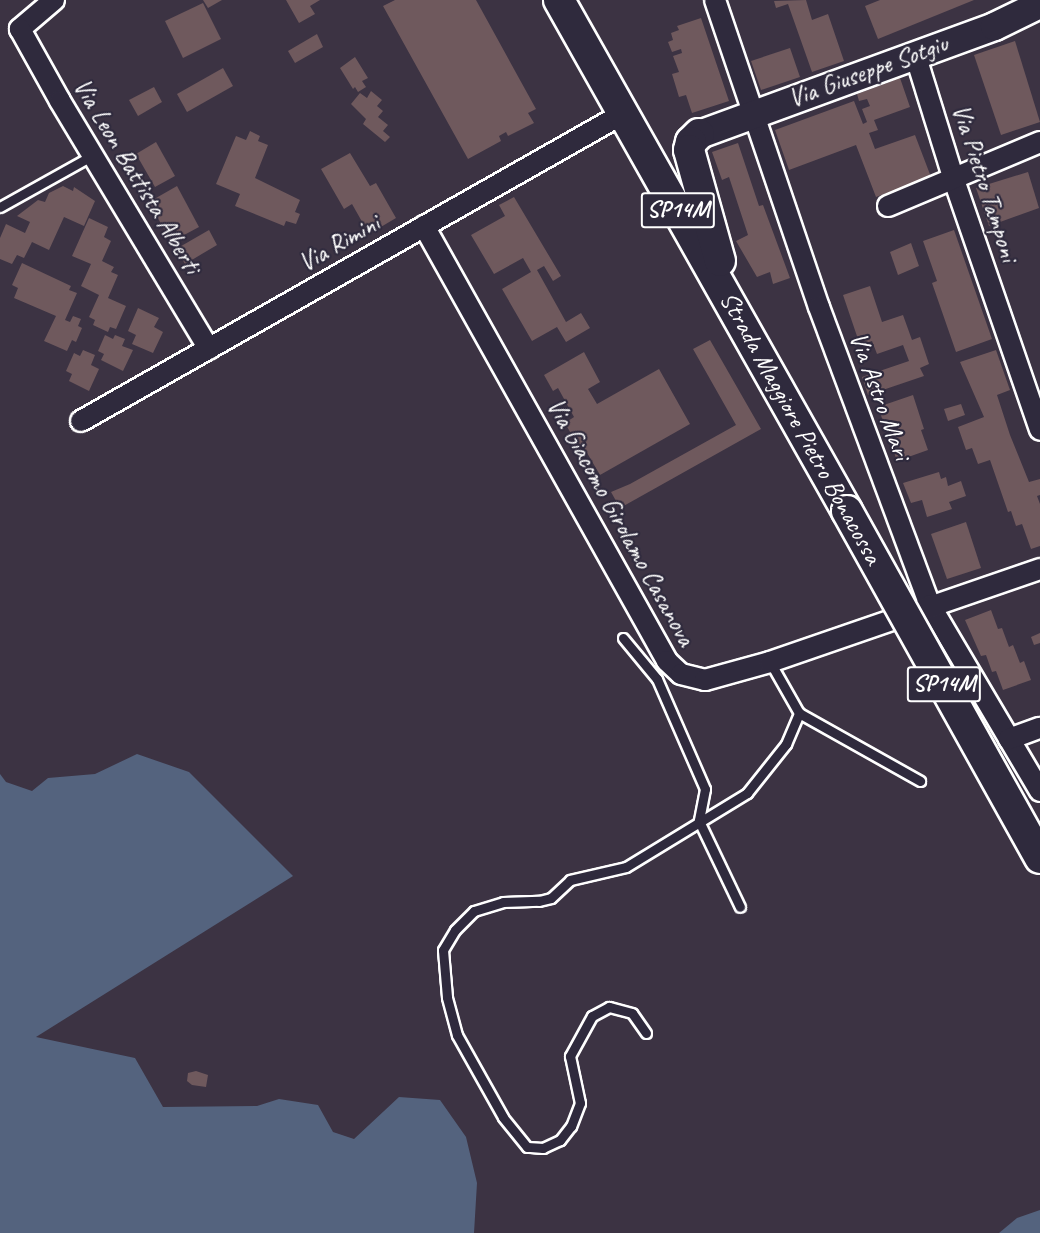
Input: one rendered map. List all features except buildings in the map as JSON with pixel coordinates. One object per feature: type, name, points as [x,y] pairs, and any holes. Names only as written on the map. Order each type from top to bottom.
[{"type":"main road","name":"Strada Maggiore Pietro Bonacossa","points":[[559,0],[848,511],[1040,858]]},
{"type":"main road","points":[[699,134],[691,142],[689,150],[733,308]]},
{"type":"street","name":"Via Leon Battista Alberti","points":[[54,0],[20,29],[209,349]]},
{"type":"street","name":"Via Astro Mari","points":[[715,0],[819,307],[930,605],[1040,791]]},
{"type":"street","name":"Via Giuseppe Sotgiu","points":[[699,134],[752,112],[994,26],[1035,6]]},
{"type":"street","name":"Via Pietro Tamponi","points":[[915,54],[954,180],[1040,430]]},
{"type":"street","name":"Via Rimini","points":[[81,421],[624,113]]},
{"type":"street","points":[[888,206],[954,180],[1040,141]]},
{"type":"street","name":"Via Giacomo Girolamo Casanova","points":[[424,226],[671,666],[686,677],[705,680],[770,662],[1040,569]]},
{"type":"street","points":[[1009,739],[1040,728]]},
{"type":"lane","points":[[0,207],[93,155]]},
{"type":"lane","points":[[623,638],[657,679],[705,789],[699,821],[740,907]]},
{"type":"lane","points":[[770,662],[798,713],[920,781]]},
{"type":"lane","points":[[646,1033],[632,1013],[609,1007],[592,1016],[570,1056],[580,1103],[571,1126],[560,1140],[543,1148],[527,1147],[503,1118],[457,1035],[447,997],[443,950],[455,930],[474,911],[502,902],[539,901],[551,898],[570,880],[626,867],[747,793],[786,744],[798,713]]},
{"type":"water","points":[[137,754],[189,772],[293,876],[36,1037],[135,1058],[163,1107],[257,1106],[279,1099],[318,1105],[333,1132],[354,1139],[399,1097],[440,1100],[466,1137],[477,1183],[474,1233],[0,1233],[0,774],[6,782],[32,791],[48,778],[95,774]]},
{"type":"water","points":[[1040,1210],[1040,1233],[999,1233],[1017,1218]]}]
